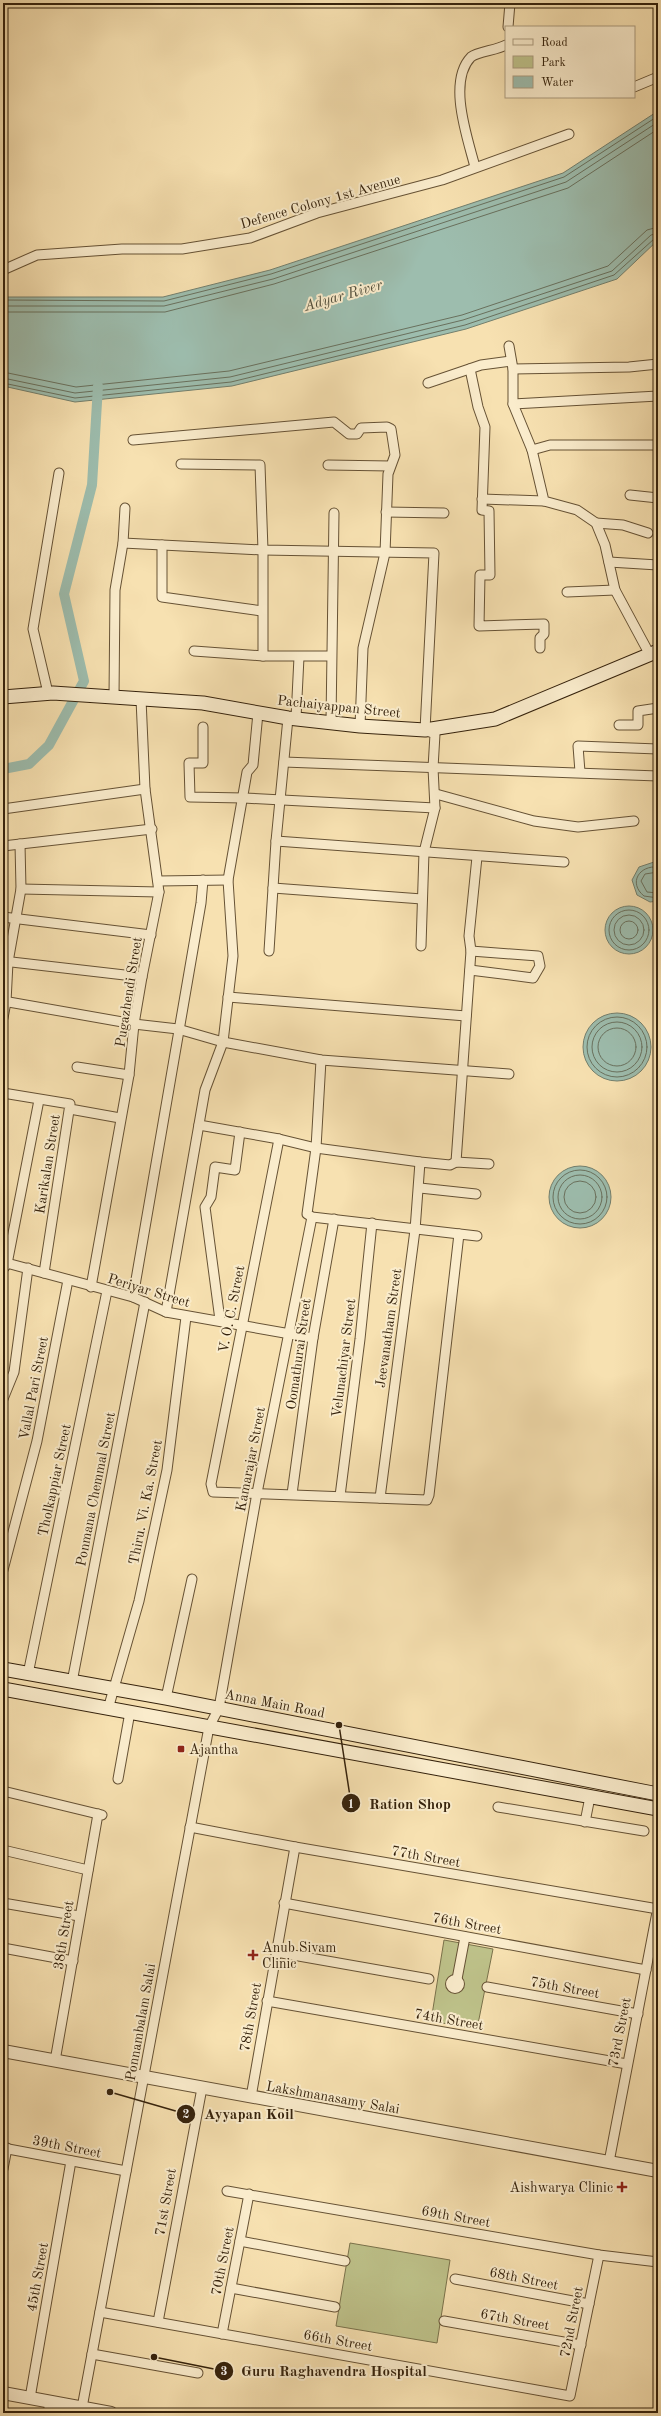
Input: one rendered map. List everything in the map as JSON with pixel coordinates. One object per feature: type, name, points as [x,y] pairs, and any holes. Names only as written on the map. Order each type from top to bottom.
[{"type":"main road","name":"Pachaiyappan Street","points":[[3,697],[50,693],[203,703],[292,718],[331,721],[360,726],[425,730],[494,719],[654,653]]},
{"type":"main road","name":"Anna Main Road","points":[[3,1670],[219,1708],[658,1794]]},
{"type":"main road","points":[[3,1689],[658,1809]]},
{"type":"street","points":[[508,26],[510,3]]},
{"type":"street","points":[[476,167],[464,129],[461,109],[462,75],[475,54],[495,51],[505,46]]},
{"type":"street","points":[[635,87],[658,78]]},
{"type":"street","name":"Defence Colony 1st Avenue","points":[[3,270],[37,255],[122,248],[182,249],[250,238],[317,213],[442,180],[569,134]]},
{"type":"street","points":[[509,346],[512,365],[513,404],[532,450],[544,501]]},
{"type":"street","points":[[428,383],[470,369],[512,365],[630,367],[658,364]]},
{"type":"street","points":[[470,369],[478,407],[485,427],[482,510],[490,511],[490,575],[480,575],[479,626],[544,624],[544,634],[540,638],[540,648]]},
{"type":"street","points":[[513,404],[658,396]]},
{"type":"street","points":[[133,440],[334,422],[348,434],[357,434],[361,428],[387,427],[391,429],[395,455],[390,466],[386,512],[385,553],[363,648],[360,726]]},
{"type":"street","points":[[532,450],[550,445],[658,445]]},
{"type":"street","points":[[181,464],[260,465],[263,550],[263,656]]},
{"type":"street","points":[[328,466],[390,466]]},
{"type":"street","points":[[50,693],[33,629],[59,473]]},
{"type":"street","points":[[630,495],[658,498]]},
{"type":"street","points":[[482,499],[544,501],[577,510],[596,523],[623,525],[648,532]]},
{"type":"street","points":[[110,697],[115,590],[123,543],[124,508]]},
{"type":"street","points":[[386,512],[444,513]]},
{"type":"street","points":[[331,721],[331,656],[335,550],[334,513]]},
{"type":"street","points":[[596,523],[605,545],[615,590],[654,653]]},
{"type":"street","points":[[123,543],[263,550],[335,550],[385,553],[434,553],[425,730],[435,734],[433,768],[436,794],[435,808],[424,852],[421,946]]},
{"type":"street","points":[[162,545],[162,597],[262,611]]},
{"type":"street","points":[[609,562],[658,564]]},
{"type":"street","points":[[567,592],[615,590]]},
{"type":"street","points":[[194,651],[263,656],[331,656]]},
{"type":"street","points":[[269,951],[280,800],[284,762],[292,718],[300,656]]},
{"type":"street","name":"Pugazhendi Street","points":[[91,1287],[120,1118],[129,1075],[134,1024],[142,977],[159,892],[152,829],[145,789],[141,699]]},
{"type":"street","points":[[619,725],[638,725],[638,711],[658,708]]},
{"type":"street","points":[[166,1312],[205,1090],[223,1042],[234,956],[228,880],[244,798],[247,772],[253,765],[258,713]]},
{"type":"street","points":[[204,727],[203,763],[189,763],[190,797],[244,798],[435,808]]},
{"type":"street","points":[[580,772],[578,746],[658,749]]},
{"type":"street","points":[[284,762],[658,776]]},
{"type":"street","points":[[3,809],[145,789]]},
{"type":"street","points":[[436,794],[534,821],[571,826],[634,821]]},
{"type":"street","points":[[3,846],[152,829]]},
{"type":"street","points":[[276,841],[477,857],[564,862]]},
{"type":"street","points":[[3,1018],[5,1001],[5,962],[16,918],[21,889],[20,844]]},
{"type":"street","points":[[456,1162],[464,1070],[466,1016],[470,970],[471,950],[469,936],[477,857]]},
{"type":"street","points":[[133,1297],[203,880]]},
{"type":"street","points":[[158,881],[228,880]]},
{"type":"street","points":[[273,888],[422,899]]},
{"type":"street","points":[[21,889],[159,892]]},
{"type":"street","points":[[3,917],[151,935]]},
{"type":"street","points":[[470,970],[533,978],[540,966],[538,956],[471,950]]},
{"type":"street","points":[[5,962],[142,977]]},
{"type":"street","points":[[228,997],[466,1016]]},
{"type":"street","points":[[5,1001],[134,1024],[178,1029],[223,1042],[322,1060],[509,1074]]},
{"type":"street","points":[[322,1060],[316,1148],[307,1214],[312,1217],[334,1220],[372,1223],[415,1230],[477,1236]]},
{"type":"street","points":[[77,1067],[129,1075]]},
{"type":"street","name":"Karikalan Street","points":[[3,1093],[70,1104],[44,1273]]},
{"type":"street","points":[[4,1265],[39,1100]]},
{"type":"street","points":[[70,1109],[120,1118]]},
{"type":"street","points":[[199,1125],[279,1139],[316,1148],[420,1162],[450,1165],[456,1162],[489,1164]]},
{"type":"street","points":[[220,1320],[205,1206],[211,1197],[215,1167],[235,1170],[240,1132]]},
{"type":"street","name":"V. O. C. Street","points":[[257,1493],[217,1493],[211,1489],[211,1484],[279,1139]]},
{"type":"street","name":"Jeevanatham Street","points":[[380,1498],[420,1188],[420,1162]]},
{"type":"street","points":[[420,1188],[476,1194]]},
{"type":"street","name":"Kamarajar Street","points":[[219,1708],[257,1493],[312,1217]]},
{"type":"street","name":"Oomathurai Street","points":[[292,1494],[313,1338],[334,1220]]},
{"type":"street","name":"Velunachiyar Street","points":[[340,1496],[360,1338],[372,1223]]},
{"type":"street","points":[[257,1493],[427,1500],[429,1495],[459,1234]]},
{"type":"street","name":"Periyar Street","points":[[4,1265],[28,1268],[91,1287],[133,1297],[166,1312],[220,1320],[313,1338]]},
{"type":"street","points":[[3,1399],[14,1372],[28,1268]]},
{"type":"street","name":"Vallal Pari Street","points":[[3,1570],[37,1441],[68,1280]]},
{"type":"street","name":"Tholkappiar Street","points":[[28,1674],[107,1291]]},
{"type":"street","name":"Ponmana Chemmal Street","points":[[72,1682],[145,1302]]},
{"type":"street","name":"Thiru. Vi. Ka. Street","points":[[108,1708],[140,1601],[167,1470],[186,1316]]},
{"type":"street","points":[[166,1698],[192,1579]]},
{"type":"street","name":"Ponnambalam Salai","points":[[81,2410],[209,1727],[219,1708]]},
{"type":"street","points":[[118,1779],[130,1712]]},
{"type":"street","name":"38th Street","points":[[3,1791],[100,1814],[79,1916],[73,1961],[55,2061]]},
{"type":"street","points":[[585,1822],[590,1797]]},
{"type":"street","points":[[498,1808],[644,1831]]},
{"type":"street","name":"77th Street","points":[[190,1827],[295,1847],[658,1908]]},
{"type":"street","name":"78th Street","points":[[251,2097],[295,1847]]},
{"type":"street","points":[[3,1850],[88,1870]]},
{"type":"street","points":[[3,1902],[79,1916]]},
{"type":"street","name":"76th Street","points":[[284,1903],[646,1970]]},
{"type":"street","name":"73rd Street","points":[[608,2162],[658,1908]]},
{"type":"street","points":[[457,1979],[465,1937]]},
{"type":"street","points":[[3,1948],[73,1961]]},
{"type":"street","points":[[276,1952],[429,1979]]},
{"type":"street","name":"75th Street","points":[[487,1987],[638,2014]]},
{"type":"street","name":"74th Street","points":[[267,2001],[627,2064]]},
{"type":"street","name":"Lakshmanasamy Salai","points":[[3,2051],[658,2171]]},
{"type":"street","name":"71st Street","points":[[158,2322],[202,2088]]},
{"type":"street","points":[[3,2169],[5,2148]]},
{"type":"street","name":"39th Street","points":[[5,2148],[126,2171]]},
{"type":"street","name":"45th Street","points":[[30,2398],[71,2161]]},
{"type":"street","name":"69th Street","points":[[227,2191],[599,2255],[658,2262]]},
{"type":"street","name":"70th Street","points":[[222,2334],[249,2194]]},
{"type":"street","points":[[240,2241],[345,2261]]},
{"type":"street","name":"72nd Street","points":[[570,2396],[599,2255]]},
{"type":"street","name":"68th Street","points":[[454,2279],[589,2304]]},
{"type":"street","points":[[231,2288],[335,2307]]},
{"type":"street","name":"66th Street","points":[[100,2312],[570,2396]]},
{"type":"street","name":"67th Street","points":[[444,2321],[581,2345]]},
{"type":"street","points":[[92,2354],[198,2373]]},
{"type":"street","points":[[3,2393],[30,2398],[49,2408],[111,2413]]},
{"type":"green space","points":[[444,1940],[493,1949],[477,2029],[431,2021]]},
{"type":"green space","points":[[350,2243],[450,2260],[437,2343],[336,2326]]},
{"type":"water","name":"Adyar River","points":[[658,111],[658,240],[617,279],[466,329],[232,386],[75,402],[3,386],[3,297],[163,297],[270,270],[563,173]]},
{"type":"water","points":[[654,862],[658,863],[658,901],[650,902],[637,895],[632,880],[639,867]]},
{"type":"water","points":[[624,906],[634,906],[646,913],[653,925],[653,935],[646,947],[634,954],[624,954],[616,950],[609,943],[605,935],[605,925],[609,917],[616,910]]},
{"type":"water","points":[[610,1013],[624,1013],[636,1019],[645,1028],[651,1040],[649,1060],[641,1071],[630,1079],[624,1081],[610,1081],[604,1079],[593,1071],[585,1060],[583,1054],[583,1040],[585,1034],[593,1023],[604,1015]]},
{"type":"water","points":[[574,1166],[586,1166],[602,1175],[609,1185],[611,1197],[609,1209],[602,1219],[586,1228],[574,1228],[563,1223],[554,1214],[549,1203],[549,1191],[554,1180],[563,1171]]},
{"type":"waterway","points":[[3,769],[29,764],[49,745],[84,681],[64,594],[92,485],[98,386]]},
{"type":"place","name":"Ration Shop","points":[[339,1725]]},
{"type":"place","name":"Ajantha","points":[[181,1749]]},
{"type":"place","name":"Anub Sivam Clinic","points":[[253,1955]]},
{"type":"place","name":"Ayyapan Koil","points":[[110,2092]]},
{"type":"place","name":"Aishwarya Clinic","points":[[622,2187]]},
{"type":"place","name":"Guru Raghavendra Hospital","points":[[154,2357]]}]
